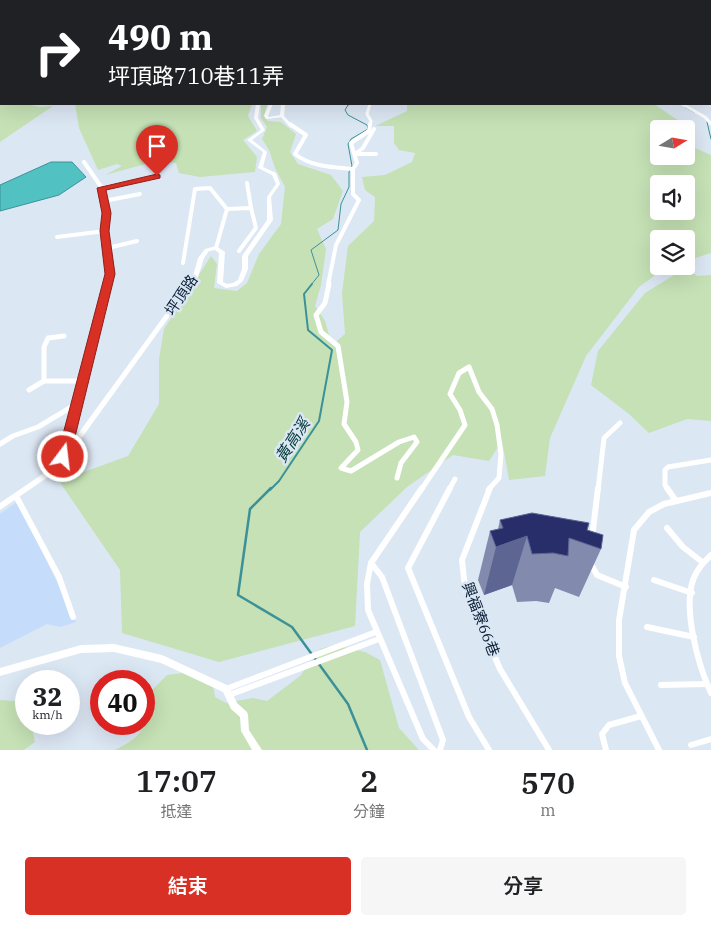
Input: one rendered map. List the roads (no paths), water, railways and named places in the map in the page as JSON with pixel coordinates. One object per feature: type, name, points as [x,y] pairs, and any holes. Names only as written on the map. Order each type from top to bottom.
[{"type":"street","name":"坪頂路","points":[[0,507],[46,475],[66,454],[196,276],[207,250],[216,248],[222,252],[220,283],[226,286],[235,285],[240,281],[245,269],[245,256],[270,220],[269,197],[278,184],[274,174],[260,168],[265,152],[249,140],[263,130],[256,118],[258,105]]},
{"type":"street","points":[[270,105],[267,112],[268,118],[282,116]]},
{"type":"street","points":[[283,105],[282,116],[294,129],[303,131],[306,135],[295,154],[300,159],[322,166],[353,169]]},
{"type":"street","points":[[370,105],[367,114],[372,121],[369,131],[351,142],[351,148],[357,163],[353,169],[353,194],[359,200],[336,245],[325,303],[316,315],[321,332],[338,346],[347,402],[344,424],[356,442],[358,450],[341,468],[351,471],[399,442],[414,437],[417,442],[401,463],[397,478]]},
{"type":"street","points":[[684,105],[705,117],[711,124]]},
{"type":"street","points":[[355,154],[363,148],[374,129]]},
{"type":"street","points":[[355,154],[376,154]]},
{"type":"street","points":[[66,454],[110,274],[105,231],[106,213],[102,188],[84,162]]},
{"type":"street","points":[[102,188],[157,176]]},
{"type":"street","points":[[240,251],[256,228],[247,183]]},
{"type":"street","points":[[183,263],[195,189],[210,188],[227,209]]},
{"type":"street","points":[[104,201],[140,194]]},
{"type":"street","points":[[227,209],[251,208]]},
{"type":"street","points":[[216,248],[227,209]]},
{"type":"street","points":[[57,237],[105,231]]},
{"type":"street","points":[[108,248],[137,241]]},
{"type":"street","points":[[44,381],[44,347],[48,338],[64,336]]},
{"type":"street","name":"興福寮66巷","points":[[434,750],[423,739],[378,636],[368,610],[367,584],[371,563],[465,425],[460,410],[450,394],[459,373],[469,367],[479,392],[492,409],[497,425],[501,454],[500,478],[488,490],[462,560],[465,588],[500,669],[549,750]]},
{"type":"street","points":[[29,390],[44,381],[84,381]]},
{"type":"street","points":[[0,444],[13,436],[38,427],[78,402]]},
{"type":"street","points":[[592,543],[604,438],[620,423]]},
{"type":"street","points":[[70,433],[78,438]]},
{"type":"street","points":[[676,501],[665,485],[665,470],[668,467],[711,460]]},
{"type":"street","points":[[455,479],[408,568],[469,717],[489,750]]},
{"type":"street","points":[[659,750],[625,683],[620,656],[620,620],[634,530],[649,512],[664,504],[711,493]]},
{"type":"street","points":[[16,496],[58,577],[73,617]]},
{"type":"street","points":[[667,528],[701,562]]},
{"type":"street","points":[[590,552],[589,561],[597,575],[626,587]]},
{"type":"street","points":[[711,555],[701,562],[694,575],[690,619],[711,693]]},
{"type":"street","points":[[371,563],[382,577],[443,740],[440,750]]},
{"type":"street","points":[[654,580],[692,593]]},
{"type":"street","points":[[648,627],[694,637]]},
{"type":"street","points":[[228,692],[378,636]]},
{"type":"street","points":[[0,672],[81,650],[114,648],[162,659],[228,692],[234,706],[244,715],[245,732],[257,750]]},
{"type":"street","points":[[661,686],[707,684]]},
{"type":"street","points":[[606,750],[602,734],[609,724],[641,716]]},
{"type":"street","points":[[691,745],[711,739]]},
{"type":"waterway","name":"黃高溪","points":[[311,285],[319,275],[311,250],[338,230],[341,204],[349,187],[349,172],[352,166],[348,144],[351,139],[368,129],[367,125],[348,115],[345,110],[348,105]]},
{"type":"waterway","points":[[685,107],[694,112]]},
{"type":"waterway","points":[[707,122],[711,139]]},
{"type":"waterway","name":"黃高溪","points":[[270,490],[279,481],[319,421],[332,350],[308,330],[304,294],[312,284]]},
{"type":"waterway","name":"黃高溪","points":[[271,488],[250,509],[238,595],[292,627],[348,704],[367,750]]}]
